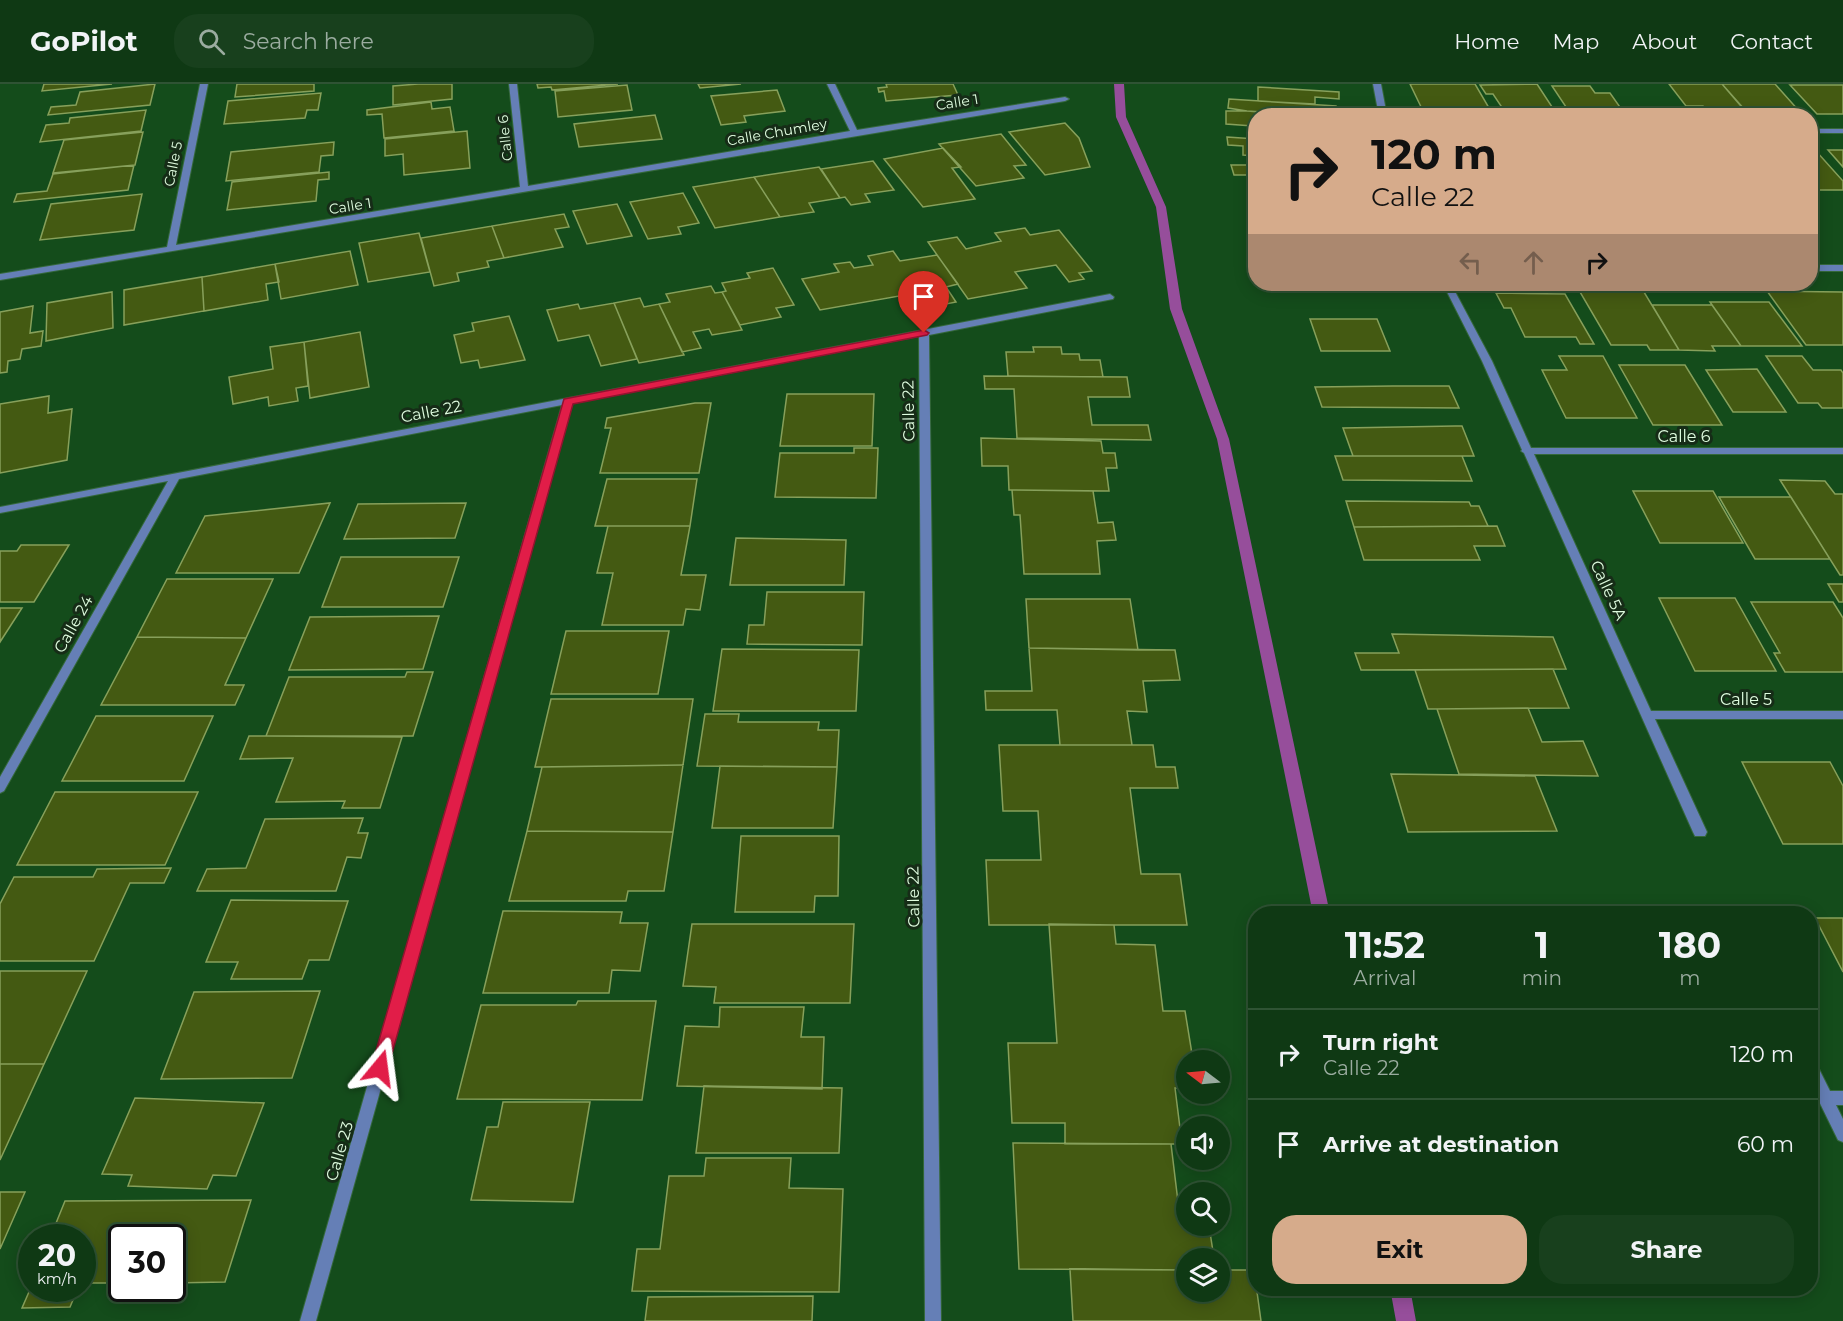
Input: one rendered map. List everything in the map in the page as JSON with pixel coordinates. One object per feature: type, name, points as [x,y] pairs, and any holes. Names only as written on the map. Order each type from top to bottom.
[{"type":"street","name":"Calle 5","points":[[171,249],[204,84]]},
{"type":"street","name":"Calle 6","points":[[513,84],[524,190]]},
{"type":"street","points":[[831,84],[854,132]]},
{"type":"street","points":[[1377,84],[1382,108]]},
{"type":"street","name":"Calle 1","points":[[854,132],[1065,99]]},
{"type":"street","points":[[1818,130],[1843,130]]},
{"type":"street","name":"Calle Chumley","points":[[704,159],[854,132]]},
{"type":"street","name":"Calle 1","points":[[0,278],[704,159]]},
{"type":"street","points":[[1818,268],[1843,268]]},
{"type":"street","name":"Calle 5A","points":[[1451,291],[1487,361],[1700,832]]},
{"type":"street","points":[[924,333],[1110,297]]},
{"type":"street","name":"Calle 22","points":[[0,510],[924,333],[933,1321]]},
{"type":"street","name":"Calle 23","points":[[308,1321],[568,401]]},
{"type":"street","name":"Calle 6","points":[[1526,451],[1843,451]]},
{"type":"street","name":"Calle 24","points":[[0,788],[175,477]]},
{"type":"street","name":"Calle 5","points":[[1649,715],[1843,715]]},
{"type":"street","points":[[1818,1082],[1843,1135]]},
{"type":"street","points":[[1826,1098],[1843,1098]]},
{"type":"building","points":[[44,84],[112,84],[42,91]]},
{"type":"building","points":[[155,84],[150,105],[48,115],[51,107],[76,105],[80,92]]},
{"type":"building","points":[[237,84],[314,84],[314,91],[235,97]]},
{"type":"building","points":[[452,84],[452,99],[393,105],[393,86]]},
{"type":"building","points":[[537,84],[618,84],[552,90],[551,87],[538,88]]},
{"type":"building","points":[[698,84],[741,84],[700,88]]},
{"type":"building","points":[[886,84],[953,84],[958,95],[886,101],[884,91],[879,92],[878,88],[887,87]]},
{"type":"building","points":[[1410,84],[1475,84],[1489,108],[1422,108]]},
{"type":"building","points":[[1537,84],[1553,108],[1502,108],[1493,94],[1486,94],[1480,85]]},
{"type":"building","points":[[1669,84],[1722,84],[1743,108],[1704,108],[1703,106],[1686,106]]},
{"type":"building","points":[[1722,84],[1775,84],[1796,108],[1743,108]]},
{"type":"building","points":[[627,85],[632,110],[558,117],[555,91]]},
{"type":"building","points":[[1790,85],[1843,85],[1843,114],[1818,114],[1818,108],[1811,108]]},
{"type":"building","points":[[1552,86],[1590,86],[1595,93],[1610,93],[1621,108],[1567,108]]},
{"type":"building","points":[[1258,87],[1339,92],[1339,99],[1315,97],[1315,104],[1258,101]]},
{"type":"building","points":[[777,90],[785,111],[744,116],[746,122],[721,125],[711,96]]},
{"type":"building","points":[[321,93],[318,110],[307,110],[305,118],[224,124],[228,101]]},
{"type":"building","points":[[1229,99],[1336,106],[1336,108],[1248,108],[1248,111],[1228,108]]},
{"type":"building","points":[[431,102],[432,109],[450,107],[454,131],[384,138],[382,114],[367,115],[367,110]]},
{"type":"building","points":[[146,110],[141,131],[40,142],[46,125],[69,123],[70,118]]},
{"type":"building","points":[[1226,111],[1248,111],[1248,126],[1226,124]]},
{"type":"building","points":[[655,115],[662,139],[579,147],[574,124]]},
{"type":"building","points":[[1065,123],[1079,138],[1090,167],[1045,175],[1009,132]]},
{"type":"building","points":[[467,131],[470,168],[404,175],[403,154],[385,156],[385,139]]},
{"type":"building","points":[[143,132],[135,165],[53,173],[64,140]]},
{"type":"building","points":[[1001,134],[1026,165],[1014,166],[1024,178],[976,186],[939,144]]},
{"type":"building","points":[[1227,137],[1248,138],[1248,155],[1243,155],[1243,146],[1228,145]]},
{"type":"building","points":[[334,142],[333,155],[321,156],[319,172],[226,181],[231,152]]},
{"type":"building","points":[[943,148],[961,167],[952,168],[975,199],[923,207],[884,159]]},
{"type":"building","points":[[1828,150],[1843,150],[1843,167]]},
{"type":"building","points":[[1818,153],[1843,181],[1843,190],[1818,190]]},
{"type":"building","points":[[873,161],[894,190],[865,194],[870,202],[851,205],[845,197],[840,198],[821,169]]},
{"type":"building","points":[[134,165],[128,190],[14,202],[17,194],[47,191],[53,174]]},
{"type":"building","points":[[1231,165],[1248,165],[1248,175],[1234,175]]},
{"type":"building","points":[[819,167],[840,198],[809,203],[814,212],[780,217],[754,177]]},
{"type":"building","points":[[329,172],[329,179],[318,180],[316,201],[227,210],[232,182]]},
{"type":"building","points":[[754,177],[780,217],[715,228],[693,187]]},
{"type":"building","points":[[683,193],[699,223],[678,227],[681,234],[648,239],[630,202]]},
{"type":"building","points":[[142,194],[134,230],[40,240],[51,204]]},
{"type":"building","points":[[617,204],[632,236],[587,244],[573,211]]},
{"type":"building","points":[[564,214],[569,227],[555,229],[563,247],[504,258],[492,226]]},
{"type":"building","points":[[492,226],[504,258],[487,261],[489,267],[457,273],[459,281],[434,286],[421,238]]},
{"type":"building","points":[[1025,228],[1030,235],[1059,230],[1092,271],[1079,273],[1084,279],[1069,282],[1056,265],[1015,272],[1027,288],[968,299],[928,242],[957,237],[966,249],[1001,241],[995,233]]},
{"type":"building","points":[[419,233],[430,272],[368,282],[359,243]]},
{"type":"building","points":[[350,251],[358,285],[281,299],[275,264]]},
{"type":"building","points":[[893,251],[900,261],[937,255],[958,284],[946,287],[956,302],[936,306],[931,297],[920,299],[916,293],[820,310],[802,279],[839,272],[834,264],[850,262],[854,268],[873,265],[868,256]]},
{"type":"building","points":[[275,264],[279,282],[266,284],[268,300],[204,311],[202,277]]},
{"type":"building","points":[[773,268],[794,305],[776,308],[781,317],[740,325],[722,292],[726,291],[722,283],[750,278],[747,273]]},
{"type":"building","points":[[202,277],[204,311],[124,325],[124,290]]},
{"type":"building","points":[[711,286],[715,293],[722,292],[742,330],[712,335],[709,329],[693,332],[701,348],[682,352],[659,304],[670,302],[666,294]]},
{"type":"building","points":[[1767,291],[1843,292],[1843,345],[1806,345]]},
{"type":"building","points":[[112,292],[113,328],[46,341],[47,303]]},
{"type":"building","points":[[1580,292],[1644,292],[1679,350],[1650,350],[1647,345],[1611,345]]},
{"type":"building","points":[[1496,293],[1565,294],[1594,344],[1580,344],[1576,337],[1525,337],[1511,308],[1504,308]]},
{"type":"building","points":[[640,298],[644,307],[659,304],[684,355],[639,363],[614,303]]},
{"type":"building","points":[[1710,302],[1769,302],[1802,346],[1741,346]]},
{"type":"building","points":[[614,303],[637,359],[601,366],[589,335],[558,341],[547,310],[578,304],[580,309]]},
{"type":"building","points":[[1652,305],[1712,305],[1741,346],[1712,346],[1715,351],[1679,350]]},
{"type":"building","points":[[33,306],[30,333],[43,331],[41,346],[22,349],[20,359],[8,361],[7,372],[0,373],[0,312]]},
{"type":"building","points":[[509,316],[525,360],[480,368],[478,360],[461,363],[454,335],[474,331],[472,323]]},
{"type":"building","points":[[1310,319],[1377,319],[1390,351],[1321,351]]},
{"type":"building","points":[[360,332],[369,387],[310,398],[304,342]]},
{"type":"building","points":[[304,342],[308,386],[296,388],[298,401],[269,406],[268,397],[233,404],[229,377],[273,369],[270,347]]},
{"type":"building","points":[[1033,347],[1061,347],[1062,354],[1079,354],[1080,360],[1100,360],[1103,377],[1008,376],[1006,352],[1034,352]]},
{"type":"building","points":[[1559,356],[1603,356],[1637,418],[1566,418],[1542,370],[1567,370]]},
{"type":"building","points":[[1766,356],[1802,356],[1813,370],[1841,370],[1843,373],[1843,408],[1822,408],[1818,403],[1798,403]]},
{"type":"building","points":[[1619,365],[1685,365],[1722,425],[1653,425]]},
{"type":"building","points":[[1757,369],[1786,412],[1733,412],[1706,370]]},
{"type":"building","points":[[984,376],[1127,377],[1130,397],[1088,397],[1092,425],[1148,425],[1151,440],[1017,438],[1014,389],[985,389]]},
{"type":"building","points":[[1449,386],[1459,408],[1322,407],[1315,387]]},
{"type":"building","points":[[787,394],[874,394],[872,446],[780,446]]},
{"type":"building","points":[[49,396],[48,413],[72,409],[67,460],[0,473],[0,404]]},
{"type":"building","points":[[695,403],[711,403],[699,473],[600,473],[611,428],[605,428],[607,418]]},
{"type":"building","points":[[1462,426],[1474,456],[1353,456],[1343,428]]},
{"type":"building","points":[[981,438],[1101,441],[1103,453],[1115,453],[1117,468],[1106,468],[1109,491],[1009,490],[1008,466],[982,466]]},
{"type":"building","points":[[854,448],[878,448],[876,498],[775,497],[780,453],[854,453]]},
{"type":"building","points":[[1335,456],[1462,456],[1472,481],[1343,480]]},
{"type":"building","points":[[607,479],[697,479],[690,526],[595,526]]},
{"type":"building","points":[[1780,480],[1825,481],[1835,494],[1843,494],[1843,575],[1840,575]]},
{"type":"building","points":[[1012,490],[1093,491],[1098,523],[1113,522],[1116,540],[1097,541],[1100,574],[1024,574],[1020,515],[1014,515]]},
{"type":"building","points":[[1633,491],[1713,491],[1743,543],[1660,543]]},
{"type":"building","points":[[1719,497],[1791,497],[1830,559],[1755,559]]},
{"type":"building","points":[[1346,501],[1469,502],[1471,506],[1479,506],[1488,526],[1354,527]]},
{"type":"building","points":[[330,503],[299,573],[176,573],[205,516]]},
{"type":"building","points":[[466,503],[455,538],[344,539],[358,504]]},
{"type":"building","points":[[608,526],[690,526],[681,575],[706,575],[700,610],[686,609],[683,625],[602,625],[613,573],[597,573]]},
{"type":"building","points":[[1497,526],[1505,546],[1474,546],[1480,560],[1364,560],[1354,527]]},
{"type":"building","points":[[736,538],[846,540],[844,585],[730,585]]},
{"type":"building","points":[[21,545],[69,545],[34,602],[0,602],[0,551],[17,551]]},
{"type":"building","points":[[341,557],[459,557],[443,607],[322,607]]},
{"type":"building","points":[[167,579],[273,579],[246,638],[137,637]]},
{"type":"building","points":[[1828,584],[1843,584],[1843,602],[1839,602]]},
{"type":"building","points":[[767,592],[864,592],[862,645],[747,644],[749,625],[764,625]]},
{"type":"building","points":[[1659,598],[1735,598],[1776,671],[1695,671]]},
{"type":"building","points":[[1026,599],[1130,599],[1138,650],[1029,648]]},
{"type":"building","points":[[1751,602],[1833,602],[1843,618],[1843,672],[1785,672],[1774,653],[1780,653]]},
{"type":"building","points":[[0,608],[22,608],[0,642]]},
{"type":"building","points":[[439,616],[423,669],[289,670],[310,617]]},
{"type":"building","points":[[566,631],[669,631],[658,694],[551,694]]},
{"type":"building","points":[[1392,634],[1553,637],[1566,669],[1361,670],[1355,653],[1399,653]]},
{"type":"building","points":[[137,637],[246,638],[225,685],[244,685],[235,705],[101,705]]},
{"type":"building","points":[[1029,648],[1175,650],[1180,680],[1143,681],[1147,712],[1127,711],[1132,745],[1060,745],[1057,710],[986,710],[985,691],[1032,691]]},
{"type":"building","points":[[722,649],[859,650],[856,711],[713,711]]},
{"type":"building","points":[[1553,669],[1569,708],[1428,709],[1415,670]]},
{"type":"building","points":[[407,672],[433,672],[413,736],[266,736],[289,677],[405,677]]},
{"type":"building","points":[[551,699],[693,699],[683,765],[535,767]]},
{"type":"building","points":[[1528,708],[1542,742],[1583,741],[1598,776],[1459,774],[1437,709]]},
{"type":"building","points":[[705,714],[739,714],[738,722],[819,722],[818,730],[839,730],[837,767],[697,766]]},
{"type":"building","points":[[96,716],[213,716],[184,781],[62,781]]},
{"type":"building","points":[[249,736],[402,737],[380,808],[342,808],[345,801],[276,802],[293,758],[240,759]]},
{"type":"building","points":[[999,745],[1153,745],[1156,767],[1175,767],[1178,788],[1130,788],[1141,874],[1180,874],[1187,925],[989,925],[986,860],[1041,860],[1038,811],[1003,811]]},
{"type":"building","points":[[1742,762],[1830,762],[1843,786],[1843,844],[1783,844]]},
{"type":"building","points":[[683,765],[673,832],[527,831],[542,767]]},
{"type":"building","points":[[720,766],[837,767],[833,828],[712,828]]},
{"type":"building","points":[[1391,774],[1535,776],[1557,831],[1408,832]]},
{"type":"building","points":[[55,792],[198,792],[165,865],[17,865]]},
{"type":"building","points":[[363,818],[358,833],[368,833],[361,858],[347,857],[336,891],[197,891],[207,869],[246,868],[265,819]]},
{"type":"building","points":[[527,831],[673,832],[664,891],[628,891],[626,901],[509,901]]},
{"type":"building","points":[[741,836],[839,836],[838,896],[815,896],[814,912],[735,912]]},
{"type":"building","points":[[171,868],[164,883],[130,883],[94,961],[0,961],[0,904],[14,877],[93,877],[97,869]]},
{"type":"building","points":[[231,900],[348,901],[329,960],[309,960],[302,979],[231,979],[238,962],[206,962]]},
{"type":"building","points":[[503,911],[622,912],[620,923],[648,923],[640,971],[612,970],[609,993],[483,993]]},
{"type":"building","points":[[1818,918],[1843,918],[1843,972],[1818,924]]},
{"type":"building","points":[[692,924],[854,924],[850,1003],[714,1003],[716,987],[683,986]]},
{"type":"building","points":[[1049,924],[1114,925],[1116,944],[1155,945],[1163,1011],[1185,1011],[1191,1050],[1176,1050],[1175,1088],[1178,1116],[1176,1116],[1176,1144],[1065,1144],[1065,1123],[1012,1123],[1008,1043],[1057,1043]]},
{"type":"building","points":[[0,971],[87,971],[44,1064],[0,1064]]},
{"type":"building","points":[[320,991],[292,1078],[161,1079],[194,992]]},
{"type":"building","points":[[578,1001],[656,1001],[642,1100],[457,1099],[481,1005],[576,1005]]},
{"type":"building","points":[[720,1007],[804,1007],[801,1037],[824,1037],[822,1089],[677,1086],[685,1026],[719,1027]]},
{"type":"building","points":[[0,1064],[44,1064],[0,1160]]},
{"type":"building","points":[[704,1086],[842,1088],[839,1153],[696,1153]]},
{"type":"building","points":[[135,1098],[264,1103],[236,1176],[213,1175],[207,1189],[128,1186],[132,1175],[102,1174]]},
{"type":"building","points":[[503,1102],[590,1102],[573,1202],[471,1200],[487,1127],[498,1127]]},
{"type":"building","points":[[1013,1143],[1171,1144],[1176,1185],[1176,1236],[1211,1236],[1212,1248],[1176,1248],[1176,1270],[1019,1269]]},
{"type":"building","points":[[706,1158],[791,1158],[789,1188],[843,1189],[839,1292],[632,1291],[637,1249],[660,1249],[669,1176],[704,1176]]},
{"type":"building","points":[[0,1192],[25,1192],[0,1249]]},
{"type":"building","points":[[251,1200],[225,1282],[186,1283],[186,1224],[108,1224],[108,1283],[96,1283],[96,1224],[56,1224],[65,1201]]},
{"type":"building","points":[[1070,1269],[1176,1270],[1176,1302],[1230,1302],[1230,1270],[1248,1270],[1248,1296],[1258,1296],[1261,1321],[1073,1321]]},
{"type":"building","points":[[813,1296],[812,1321],[645,1321],[648,1297]]},
{"type":"building","points":[[25,1302],[72,1302],[70,1307],[22,1308]]},
{"type":"waterway","points":[[1119,84],[1121,117],[1161,207],[1176,309],[1223,439],[1320,906]]},
{"type":"waterway","points":[[1401,1296],[1406,1321]]},
{"type":"route","points":[[380,1068],[568,401],[924,333]]}]
